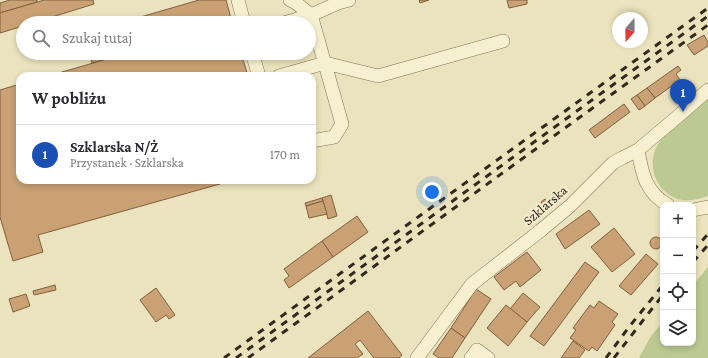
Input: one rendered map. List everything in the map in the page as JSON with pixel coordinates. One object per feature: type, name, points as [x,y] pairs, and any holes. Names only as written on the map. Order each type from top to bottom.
[{"type":"street","points":[[238,0],[242,16]]},
{"type":"street","points":[[290,0],[311,14]]},
{"type":"street","points":[[305,16],[344,2]]},
{"type":"street","points":[[316,32],[342,124],[334,137],[316,140]]},
{"type":"street","points":[[293,72],[325,63],[378,76],[503,40]]},
{"type":"street","points":[[254,60],[258,72]]},
{"type":"street","name":"Szklarska","points":[[417,358],[472,284],[540,232],[570,206],[613,163],[638,150],[708,90]]},
{"type":"street","points":[[638,150],[644,178],[655,195],[664,202]]},
{"type":"street","points":[[696,209],[708,207]]},
{"type":"street","points":[[471,358],[478,350],[488,358]]},
{"type":"green space","points":[[707,100],[708,196],[690,200],[678,199],[669,195],[657,182],[654,174],[653,156],[661,140]]},
{"type":"green space","points":[[708,267],[708,358],[639,358],[651,336],[660,326],[660,346],[696,346],[696,281]]},
{"type":"building","points":[[10,0],[37,0],[37,2],[0,13],[0,3]]},
{"type":"building","points":[[44,0],[93,0],[94,4],[55,16],[16,16],[16,28],[0,33],[0,13]]},
{"type":"building","points":[[199,0],[226,0],[230,16],[144,16]]},
{"type":"building","points":[[419,0],[429,0],[420,3]]},
{"type":"building","points":[[507,0],[527,0],[527,4],[509,8]]},
{"type":"building","points":[[704,35],[708,42],[708,46],[694,55],[687,45]]},
{"type":"building","points":[[91,60],[103,60],[92,63]]},
{"type":"building","points":[[104,60],[243,60],[247,72],[62,72]]},
{"type":"building","points":[[678,66],[681,70],[676,74],[680,80],[655,98],[647,88]]},
{"type":"building","points":[[16,85],[16,184],[220,184],[38,235],[43,252],[13,261],[0,217],[0,90]]},
{"type":"building","points":[[647,88],[655,98],[645,106],[637,95]]},
{"type":"building","points":[[637,95],[645,106],[639,110],[631,99]]},
{"type":"building","points":[[624,104],[630,112],[595,138],[589,130]]},
{"type":"building","points":[[331,195],[337,216],[328,219],[322,198]]},
{"type":"building","points":[[322,198],[323,201],[306,206],[305,203]]},
{"type":"building","points":[[545,199],[551,205],[546,209],[541,202]]},
{"type":"building","points":[[323,201],[327,214],[309,218],[306,206]]},
{"type":"building","points":[[589,210],[600,224],[565,249],[556,234]]},
{"type":"building","points":[[357,216],[368,232],[333,257],[322,241]]},
{"type":"building","points":[[614,228],[635,254],[612,272],[591,247]]},
{"type":"building","points":[[656,237],[660,239],[660,247],[656,249],[652,247],[650,243],[652,239]]},
{"type":"building","points":[[322,241],[333,257],[289,288],[284,280],[289,276],[284,269]]},
{"type":"building","points":[[527,252],[541,270],[520,287],[516,281],[504,290],[494,277]]},
{"type":"building","points":[[646,254],[658,264],[631,295],[619,286]]},
{"type":"building","points":[[585,262],[599,272],[544,346],[530,336]]},
{"type":"building","points":[[55,285],[56,290],[34,295],[33,291]]},
{"type":"building","points":[[156,288],[175,315],[169,319],[166,315],[156,322],[140,300]]},
{"type":"building","points":[[476,289],[491,299],[465,338],[451,328]]},
{"type":"building","points":[[523,293],[540,307],[527,322],[510,309]]},
{"type":"building","points":[[26,294],[30,306],[13,312],[9,299]]},
{"type":"building","points":[[599,301],[618,314],[612,322],[615,325],[597,351],[592,347],[589,351],[570,338],[576,330],[573,328],[590,305],[594,308]]},
{"type":"building","points":[[506,305],[527,322],[508,346],[487,328]]},
{"type":"building","points":[[368,311],[402,355],[399,358],[374,358],[360,340],[355,344],[363,354],[357,358],[308,358]]},
{"type":"building","points":[[451,328],[465,338],[452,358],[439,358],[433,354]]},
{"type":"building","points":[[573,341],[585,350],[579,358],[561,358]]},
{"type":"railway","points":[[224,358],[708,8]]},
{"type":"railway","points":[[236,358],[708,16]]},
{"type":"railway","points":[[248,358],[708,25]]},
{"type":"railway","points":[[696,248],[708,234]]},
{"type":"railway","points":[[696,259],[708,245]]},
{"type":"railway","points":[[606,358],[660,289]]},
{"type":"railway","points":[[614,358],[660,299]]},
{"type":"place","name":"Szklarska N/Ż","points":[[683,112]]}]
